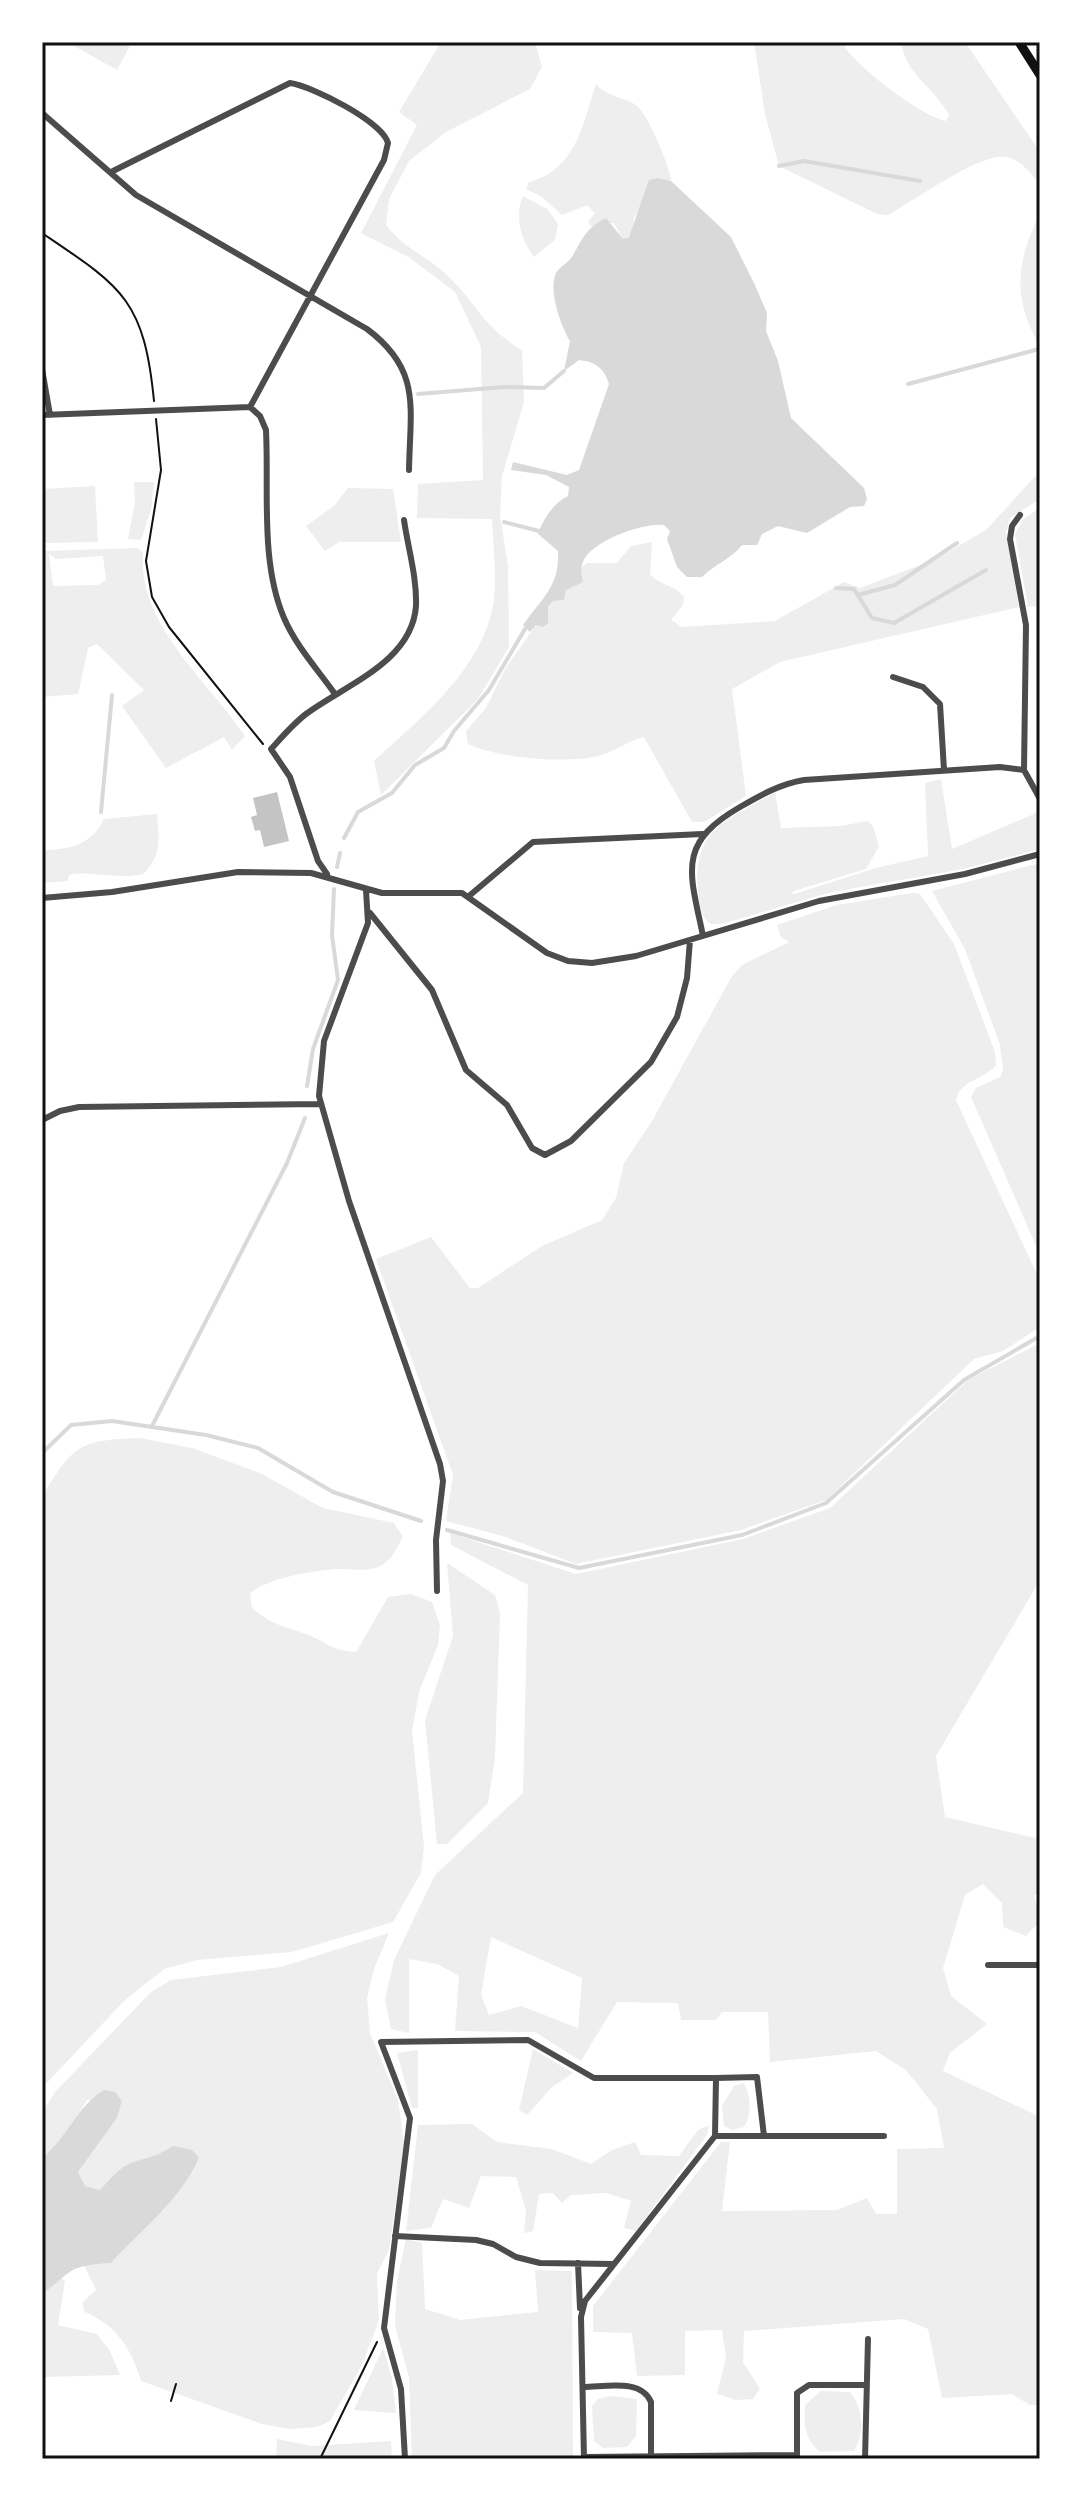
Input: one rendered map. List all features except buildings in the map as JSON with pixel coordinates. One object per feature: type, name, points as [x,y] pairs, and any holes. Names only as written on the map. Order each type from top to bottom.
[{"type":"main road","points":[[1019,42],[1040,75]]},
{"type":"street","points":[[113,171],[290,83],[321,93],[386,135],[388,150],[384,160],[250,407]]},
{"type":"street","points":[[42,113],[113,171],[136,195],[307,297],[367,329],[394,351],[401,363],[410,397],[409,470]]},
{"type":"street","points":[[42,369],[46,415],[250,407],[260,416],[266,430],[272,576],[277,599],[285,621],[335,694]]},
{"type":"street","points":[[1020,515],[1012,526],[1010,539],[1026,625],[1024,770],[1040,799]]},
{"type":"street","points":[[330,877],[318,861],[290,777],[271,749],[306,714],[388,659],[410,630],[416,596],[404,520]]},
{"type":"street","points":[[893,677],[923,687],[940,704],[944,770]]},
{"type":"street","points":[[703,936],[692,872],[702,834],[718,820],[790,782],[987,767],[1024,770]]},
{"type":"street","points":[[469,896],[533,842],[702,834]]},
{"type":"street","points":[[42,898],[112,892],[238,872],[330,877],[366,890],[395,894],[450,891],[469,896],[530,944],[568,961],[610,960],[690,940],[819,901],[965,874],[1040,854]]},
{"type":"street","points":[[366,890],[370,913],[432,990],[466,1070],[507,1105],[532,1148],[545,1155],[552,1155],[571,1141],[651,1062],[677,1017],[687,978],[690,940]]},
{"type":"street","points":[[370,913],[324,1041],[319,1069],[320,1104],[349,1201],[440,1464],[437,1591]]},
{"type":"street","points":[[42,1120],[60,1111],[79,1107],[320,1104]]},
{"type":"street","points":[[988,1965],[1040,1965]]},
{"type":"street","points":[[405,2459],[401,2389],[384,2328],[410,2118],[381,2042],[528,2040],[594,2078],[757,2077],[764,2136]]},
{"type":"street","points":[[581,2317],[585,2301],[715,2136],[716,2078]]},
{"type":"street","points":[[715,2136],[884,2136]]},
{"type":"street","points":[[395,2236],[476,2240],[493,2244],[516,2257],[540,2263],[614,2264]]},
{"type":"street","points":[[578,2263],[584,2458],[797,2457],[796,2398],[802,2388],[865,2385]]},
{"type":"street","points":[[865,2459],[868,2339]]},
{"type":"street","points":[[583,2387],[634,2387],[647,2394],[651,2402],[651,2456]]},
{"type":"path","points":[[42,233],[89,262],[132,306],[146,341],[161,470],[147,544],[147,580],[152,597],[169,627],[249,729],[271,749]]},
{"type":"path","points":[[320,2459],[384,2328]]},
{"type":"path","points":[[171,2401],[176,2384]]},
{"type":"shaded area","points":[[67,42],[132,42],[117,70]]},
{"type":"shaded area","points":[[441,42],[535,42],[542,67],[530,89],[446,132],[409,161],[389,199],[386,225],[400,240],[448,276],[497,332],[522,350],[524,402],[502,476],[500,515],[508,566],[509,647],[478,699],[381,795],[374,761],[430,709],[464,669],[488,625],[495,590],[492,519],[417,518],[418,484],[483,480],[481,347],[455,292],[410,258],[361,233],[417,125],[399,112]]},
{"type":"shaded area","points":[[754,42],[842,42],[859,63],[888,88],[921,110],[946,121],[949,115],[908,63],[901,42],[965,42],[1040,152],[1040,185],[1017,161],[995,157],[964,169],[888,215],[877,214],[779,166],[765,114]]},
{"type":"shaded area","points":[[596,84],[641,110],[658,141],[671,181],[658,178],[634,218],[632,233],[623,240],[614,223],[597,223],[592,227],[588,222],[595,213],[587,205],[562,215],[542,197],[526,189],[529,182],[557,167],[575,144]]},
{"type":"shaded area","points":[[658,178],[671,181],[731,237],[767,313],[766,331],[778,361],[791,418],[864,488],[867,499],[864,506],[850,507],[807,533],[778,526],[762,534],[757,545],[742,545],[702,577],[687,577],[677,567],[667,539],[670,531],[664,525],[643,527],[618,535],[588,554],[582,567],[583,582],[566,590],[564,600],[553,601],[548,607],[548,623],[543,627],[536,625],[530,632],[523,625],[553,583],[558,563],[558,551],[538,534],[549,512],[568,496],[569,487],[546,475],[511,470],[513,462],[567,475],[579,470],[609,384],[602,370],[590,362],[579,360],[564,371],[570,341],[560,318],[554,280],[556,273],[571,258],[590,229],[600,221],[606,218],[623,239],[629,237],[649,180]]},
{"type":"shaded area","points":[[523,196],[547,209],[558,224],[555,240],[534,257],[520,228],[519,212]]},
{"type":"shaded area","points":[[1040,209],[1040,347],[1025,312],[1021,277],[1025,251]]},
{"type":"shaded area","points":[[1040,471],[1040,499],[1010,518],[1006,532],[1019,607],[780,662],[732,689],[746,796],[704,822],[692,822],[644,737],[598,756],[568,759],[514,756],[468,744],[466,731],[486,708],[505,669],[553,601],[564,600],[566,590],[582,575],[581,567],[588,563],[617,563],[631,546],[652,542],[650,574],[684,597],[683,605],[671,620],[682,627],[775,621],[844,582],[860,588],[936,559],[986,530]]},
{"type":"shaded area","points":[[134,482],[154,482],[151,510],[141,540],[128,539],[135,502]]},
{"type":"shaded area","points":[[95,486],[98,542],[42,543],[42,489]]},
{"type":"shaded area","points":[[348,488],[393,489],[401,542],[339,542],[325,551],[306,526],[335,505]]},
{"type":"shaded area","points":[[1040,508],[1040,606],[1028,607],[1015,534],[1023,519]]},
{"type":"shaded area","points":[[138,548],[143,553],[144,580],[163,628],[245,736],[232,750],[224,737],[166,768],[122,706],[144,690],[97,644],[88,648],[78,694],[42,697],[42,551]],"holes":[[[49,554],[56,559],[103,556],[106,580],[98,585],[53,586]]]},
{"type":"shaded area","points":[[941,779],[952,849],[1036,813],[1040,814],[1040,849],[963,869],[832,892],[722,924],[711,924],[705,918],[698,891],[701,852],[717,828],[743,810],[775,792],[781,828],[841,826],[867,821],[873,826],[879,846],[866,869],[791,893],[794,894],[876,868],[928,856],[925,783]]},
{"type":"shaded area","points":[[157,814],[156,854],[143,874],[77,874],[69,875],[68,881],[42,883],[42,850],[79,844],[93,835],[104,819]]},
{"type":"shaded area","points":[[1040,863],[1040,1255],[971,1097],[976,1088],[1000,1077],[1003,1070],[1000,1045],[965,949],[932,891]]},
{"type":"shaded area","points":[[920,894],[954,944],[995,1052],[996,1065],[962,1088],[956,1100],[1040,1281],[1040,1327],[1003,1351],[974,1359],[826,1500],[741,1530],[576,1564],[503,1536],[446,1521],[453,1475],[376,1259],[431,1237],[470,1288],[478,1288],[542,1246],[602,1220],[616,1198],[624,1163],[652,1121],[732,976],[742,965],[789,942],[781,937],[777,925],[837,905]]},
{"type":"shaded area","points":[[1040,1343],[1040,1580],[936,1756],[945,1817],[1040,1839],[1040,1894],[1034,1895],[1040,1921],[1026,1936],[1003,1927],[1002,1903],[983,1884],[965,1895],[943,1968],[951,1996],[987,2024],[950,2053],[943,2071],[1040,2117],[1040,2405],[1030,2405],[1012,2394],[942,2398],[928,2329],[904,2319],[744,2331],[743,2362],[760,2389],[753,2399],[736,2400],[717,2394],[726,2358],[722,2330],[685,2331],[685,2375],[637,2376],[632,2333],[593,2332],[593,2306],[721,2142],[730,2142],[722,2211],[837,2210],[867,2198],[876,2214],[897,2214],[897,2149],[944,2148],[937,2109],[906,2070],[876,2051],[770,2062],[768,2012],[722,2012],[716,2020],[681,2020],[678,2003],[617,2002],[581,2061],[535,2032],[455,2031],[459,1976],[437,1964],[409,1959],[409,2033],[391,2029],[385,1999],[394,1960],[435,1875],[523,1793],[528,1585],[451,1545],[450,1533],[576,1574],[743,1539],[830,1508],[968,1380]],"holes":[[[491,1937],[582,1978],[578,2028],[521,2006],[489,2015],[481,1995]]]},
{"type":"shaded area","points":[[140,1438],[192,1448],[260,1473],[323,1508],[394,1523],[403,1537],[390,1558],[380,1566],[302,1574],[279,1579],[250,1593],[252,1608],[267,1619],[335,1648],[356,1652],[388,1597],[411,1594],[432,1602],[440,1625],[438,1645],[419,1692],[412,1731],[424,1846],[421,1873],[393,1922],[292,1952],[197,1960],[164,1969],[124,2001],[42,2088],[42,1497],[62,1466],[80,1449],[103,1441]]},
{"type":"shaded area","points":[[447,1563],[495,1595],[500,1613],[495,1757],[488,1803],[447,1844],[437,1844],[425,1720],[453,1636]]},
{"type":"shaded area","points":[[389,1933],[374,1969],[367,1998],[370,2033],[398,2100],[404,2143],[389,2250],[377,2273],[379,2320],[362,2365],[330,2421],[317,2427],[291,2429],[262,2424],[141,2381],[133,2358],[121,2339],[106,2324],[85,2312],[82,2303],[96,2290],[84,2265],[111,2263],[182,2188],[199,2158],[173,2146],[125,2166],[100,2190],[85,2186],[78,2172],[117,2118],[122,2101],[87,2100],[62,2141],[42,2158],[42,2112],[56,2091],[151,1992],[171,1980],[281,1967]]},
{"type":"shaded area","points":[[533,2049],[573,2073],[552,2087],[527,2115],[519,2110]]},
{"type":"shaded area","points":[[418,2050],[418,2108],[412,2108],[397,2053]]},
{"type":"shaded area","points":[[744,2083],[749,2099],[748,2117],[744,2127],[732,2130],[724,2126],[722,2106],[734,2086]]},
{"type":"shaded area","points":[[104,2090],[115,2092],[122,2101],[117,2118],[78,2172],[85,2186],[100,2190],[125,2166],[173,2146],[192,2150],[199,2158],[182,2188],[111,2263],[77,2268],[42,2294],[42,2158],[86,2105]]},
{"type":"shaded area","points":[[472,2124],[497,2142],[552,2149],[591,2164],[612,2150],[635,2142],[641,2155],[679,2156],[698,2130],[709,2125],[707,2135],[636,2231],[624,2228],[631,2201],[606,2193],[571,2195],[562,2203],[553,2193],[539,2194],[533,2231],[524,2233],[526,2211],[516,2177],[481,2176],[469,2208],[443,2199],[431,2228],[406,2231],[418,2125]]},
{"type":"shaded area","points":[[406,2239],[422,2243],[425,2309],[460,2320],[538,2312],[535,2270],[572,2271],[573,2459],[412,2459],[409,2377],[395,2326],[397,2281]]},
{"type":"shaded area","points":[[60,2277],[65,2281],[58,2325],[97,2334],[110,2351],[120,2375],[42,2377],[42,2294]]},
{"type":"shaded area","points":[[383,2348],[392,2378],[396,2413],[354,2410]]},
{"type":"shaded area","points":[[821,2391],[850,2392],[858,2405],[861,2429],[854,2451],[820,2452],[808,2437],[805,2405]]},
{"type":"shaded area","points":[[611,2396],[637,2399],[636,2436],[627,2447],[603,2448],[594,2441],[592,2406],[598,2399]]},
{"type":"shaded area","points":[[277,2439],[312,2446],[391,2441],[392,2459],[276,2459]]},
{"type":"waterway","points":[[779,166],[804,161],[920,181]]},
{"type":"waterway","points":[[908,384],[1039,349]]},
{"type":"waterway","points":[[418,394],[504,387],[544,388],[564,371]]},
{"type":"waterway","points":[[504,522],[539,531]]},
{"type":"waterway","points":[[858,595],[895,585],[957,543]]},
{"type":"waterway","points":[[836,588],[854,589],[872,618],[894,623],[986,570]]},
{"type":"waterway","points":[[344,838],[358,812],[392,793],[415,765],[444,748],[454,731],[489,690],[525,629]]},
{"type":"waterway","points":[[101,812],[112,695]]},
{"type":"waterway","points":[[337,867],[340,853]]},
{"type":"waterway","points":[[307,1086],[313,1049],[338,980],[332,935],[334,889]]},
{"type":"waterway","points":[[152,1426],[287,1163],[305,1118]]},
{"type":"waterway","points":[[447,1530],[579,1568],[742,1535],[826,1503],[964,1380],[1040,1336]]},
{"type":"waterway","points":[[42,1453],[71,1425],[112,1421],[206,1435],[258,1448],[333,1492],[421,1521]]}]
